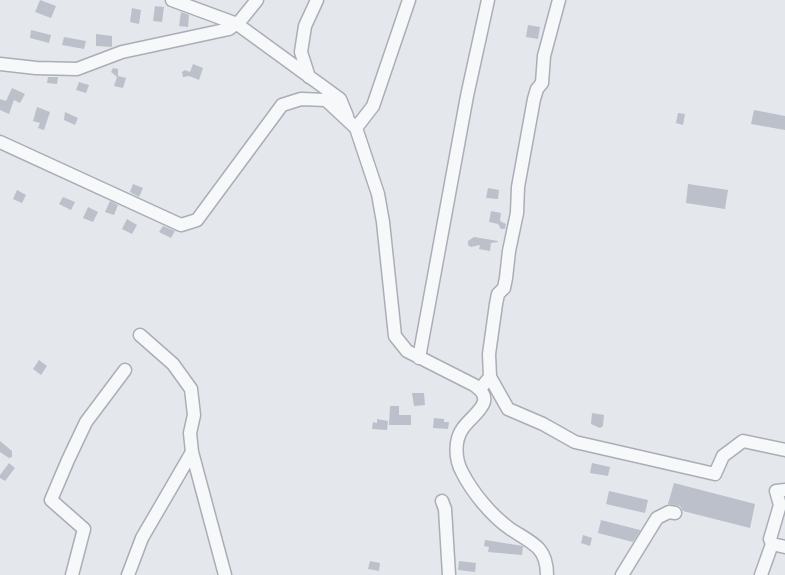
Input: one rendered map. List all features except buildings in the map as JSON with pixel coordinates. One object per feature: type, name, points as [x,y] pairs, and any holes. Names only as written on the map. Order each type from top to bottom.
[{"type":"street","points":[[172,0],[237,24],[340,99],[353,125],[378,194],[395,336],[407,351],[480,388],[485,399],[483,405],[461,430],[456,454],[462,472],[492,511],[507,526],[540,550],[547,562],[548,575]]},
{"type":"street","points":[[0,64],[77,69],[122,52],[229,29],[237,24],[257,0]]},
{"type":"street","points":[[309,77],[301,52],[305,26],[317,0]]},
{"type":"street","points":[[353,125],[373,106],[409,0]]},
{"type":"street","points":[[419,358],[466,96],[488,0]]},
{"type":"street","points":[[559,0],[544,56],[542,83],[537,89],[525,147],[518,187],[516,221],[504,288],[498,294],[496,304],[489,354],[490,377],[508,409],[543,424],[575,442],[715,474],[723,456],[743,441],[785,450]]},
{"type":"street","points":[[0,142],[181,225],[197,220],[282,105],[301,99],[326,100],[353,125]]},
{"type":"street","points":[[140,335],[173,364],[191,389],[194,415],[190,433],[192,452],[225,575]]},
{"type":"street","points":[[72,575],[84,529],[51,500],[86,422],[125,370]]},
{"type":"street","points":[[480,388],[490,377]]},
{"type":"street","points":[[128,575],[142,538],[192,452]]},
{"type":"street","points":[[761,575],[779,546],[770,540],[780,505],[776,491],[785,490]]},
{"type":"street","points":[[442,501],[445,509],[449,575]]},
{"type":"street","points":[[622,575],[657,518],[669,512],[675,513]]}]
